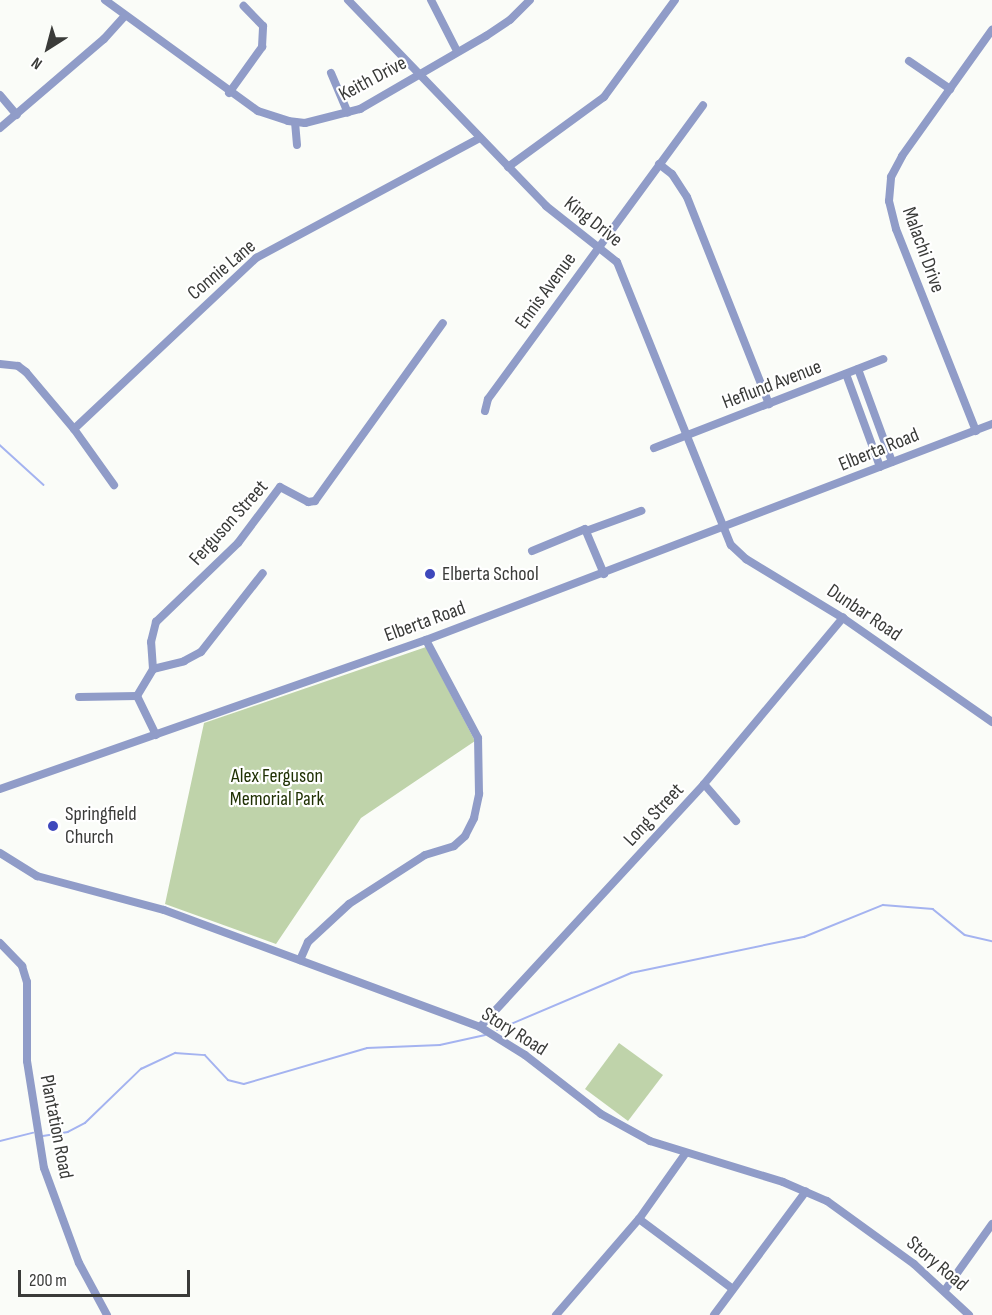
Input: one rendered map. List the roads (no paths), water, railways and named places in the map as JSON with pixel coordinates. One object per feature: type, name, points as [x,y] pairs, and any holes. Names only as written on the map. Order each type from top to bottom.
[{"type":"street","name":"Keith Drive","points":[[105,0],[229,93],[271,117],[295,122],[348,113],[510,20],[530,0]]},
{"type":"street","name":"King Drive","points":[[348,0],[546,206],[600,246],[623,271],[723,529]]},
{"type":"street","points":[[431,0],[457,51]]},
{"type":"street","points":[[508,167],[604,97],[675,0]]},
{"type":"street","points":[[229,93],[262,47],[263,26],[244,6]]},
{"type":"street","points":[[0,128],[84,57],[125,16]]},
{"type":"street","name":"Malachi Drive","points":[[976,430],[896,229],[889,201],[891,177],[899,161],[992,30]]},
{"type":"street","points":[[909,61],[950,89]]},
{"type":"street","points":[[331,73],[348,113]]},
{"type":"street","points":[[0,95],[17,115]]},
{"type":"street","name":"Ennis Avenue","points":[[485,411],[488,399],[703,105]]},
{"type":"street","points":[[295,122],[297,145]]},
{"type":"street","name":"Connie Lane","points":[[74,429],[256,258],[480,138]]},
{"type":"street","points":[[659,165],[672,174],[687,197],[768,404]]},
{"type":"street","name":"Ferguson Street","points":[[153,669],[152,632],[164,611],[238,543],[280,487],[308,502],[315,501],[443,323]]},
{"type":"street","points":[[846,374],[883,359]]},
{"type":"street","points":[[0,364],[18,366],[26,372],[74,429],[114,485]]},
{"type":"street","points":[[858,369],[892,462]]},
{"type":"street","name":"Heflund Avenue","points":[[654,448],[846,374],[880,467]]},
{"type":"street","name":"Elberta Road","points":[[0,789],[426,640],[723,529],[992,424]]},
{"type":"street","points":[[532,551],[641,511]]},
{"type":"street","name":"Dunbar Road","points":[[723,529],[731,545],[746,559],[843,618],[992,722]]},
{"type":"street","points":[[586,531],[604,574]]},
{"type":"street","points":[[137,696],[153,669],[184,661],[201,652],[263,573]]},
{"type":"street","name":"Long Street","points":[[480,1027],[704,784],[843,618]]},
{"type":"street","points":[[300,960],[308,942],[349,904],[425,855],[454,846],[465,836],[474,818],[479,794],[478,738],[426,640]]},
{"type":"street","points":[[137,696],[156,735]]},
{"type":"street","points":[[79,697],[137,696]]},
{"type":"street","points":[[704,784],[736,821]]},
{"type":"street","name":"Story Road","points":[[0,853],[37,876],[134,901],[480,1027],[525,1055],[615,1123],[685,1154],[806,1191],[853,1219],[945,1290],[969,1315]]},
{"type":"street","name":"Plantation Road","points":[[0,943],[22,966],[27,982],[27,1061],[44,1168],[79,1263],[107,1315]]},
{"type":"street","points":[[556,1315],[639,1220],[685,1154]]},
{"type":"street","points":[[714,1315],[806,1191]]},
{"type":"street","points":[[639,1220],[733,1289]]},
{"type":"street","points":[[945,1290],[992,1224]]},
{"type":"waterway","points":[[0,445],[44,485]]},
{"type":"waterway","points":[[497,1030],[631,973],[804,937],[883,905],[933,909],[965,935],[992,941]]},
{"type":"waterway","points":[[43,1136],[68,1132],[85,1123],[141,1069],[175,1053],[205,1055],[228,1080],[244,1084],[367,1048],[440,1045],[485,1035]]},
{"type":"waterway","points":[[0,1141],[33,1133]]},
{"type":"place","name":"Elberta School","points":[[430,574]]},
{"type":"place","name":"Springfield Church","points":[[53,826]]},
{"type":"park label","name":"Alex Ferguson Memorial Park","points":[[277,788]]}]
